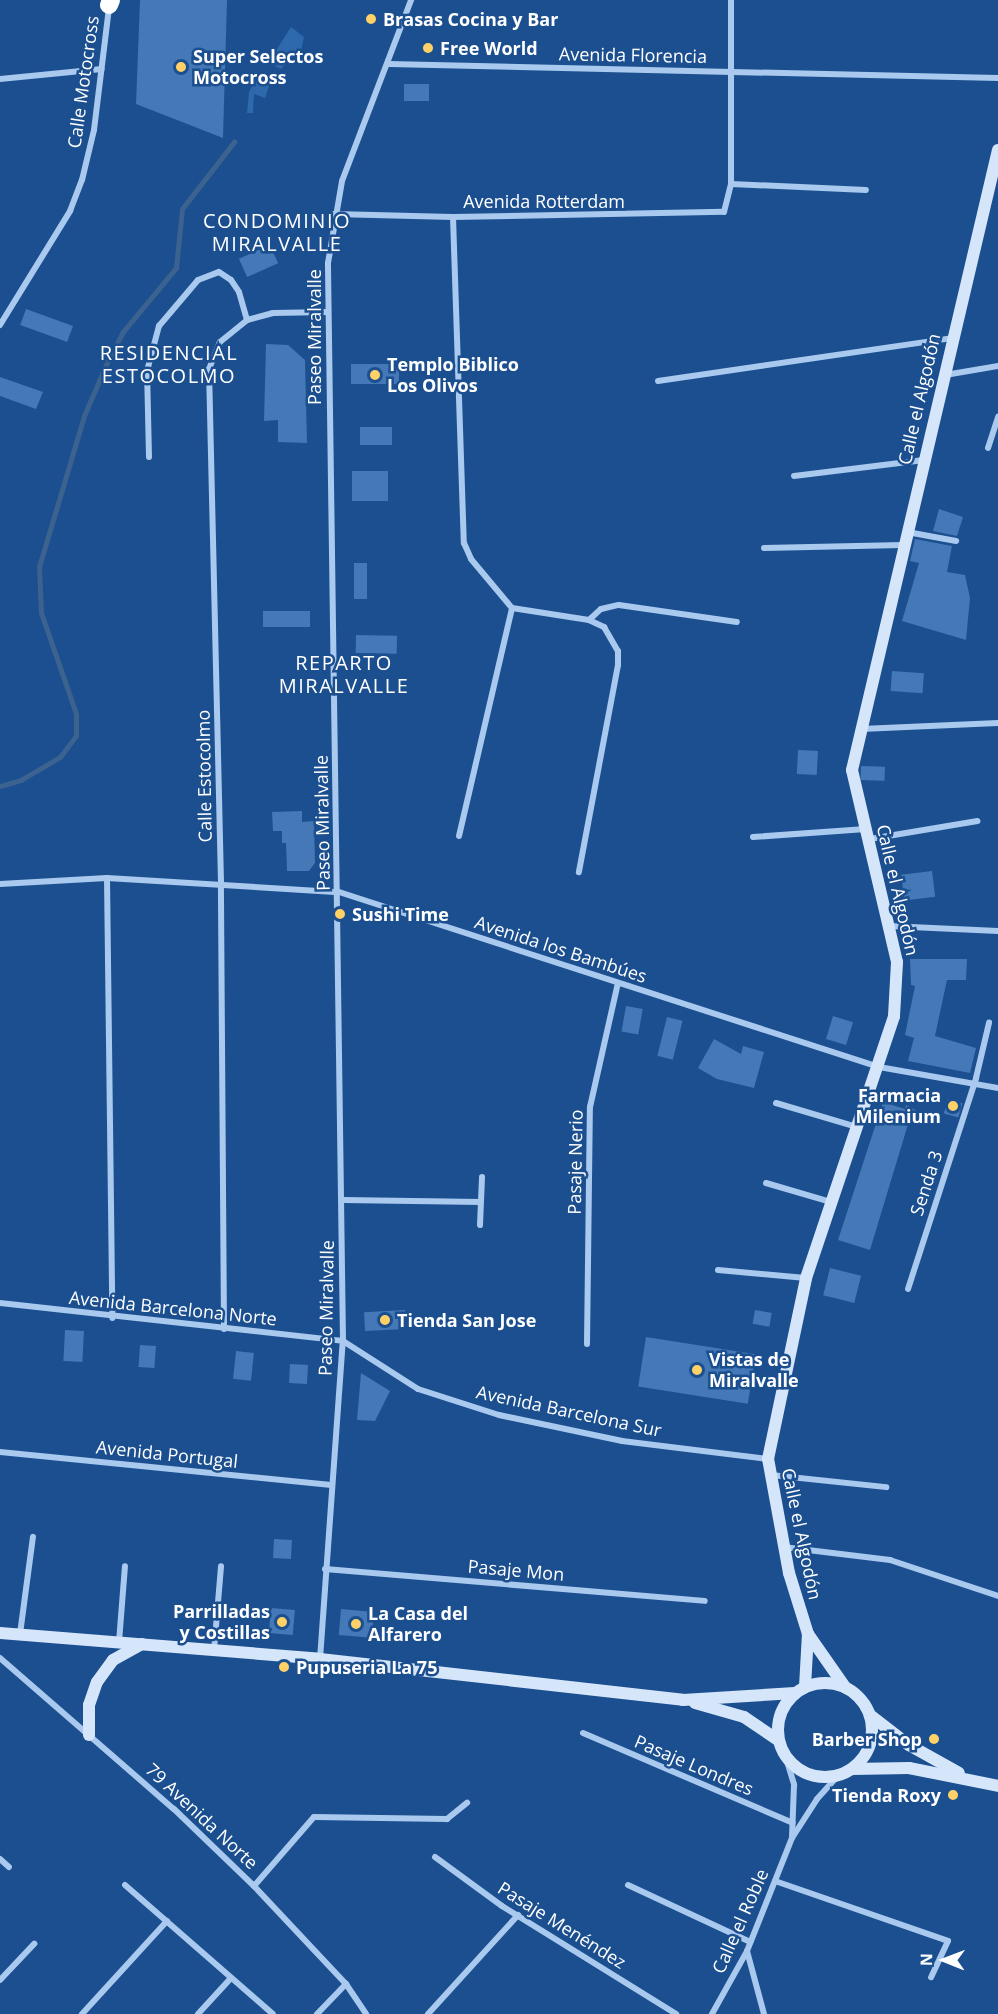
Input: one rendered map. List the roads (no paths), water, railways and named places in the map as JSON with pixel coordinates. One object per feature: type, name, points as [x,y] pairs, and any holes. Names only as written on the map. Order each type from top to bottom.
[{"type":"street","name":"Paseo Miralvalle","points":[[320,1659],[343,1341],[339,892],[328,312],[334,214],[342,181],[389,64],[411,0]]},
{"type":"street","points":[[731,0],[731,184],[866,190]]},
{"type":"street","name":"Calle Motocross","points":[[0,325],[76,195],[94,130],[109,1]]},
{"type":"street","name":"Avenida Florencia","points":[[389,64],[998,78]]},
{"type":"street","points":[[0,79],[102,69]]},
{"type":"street","name":"Calle el Algodón","points":[[845,1687],[808,1634],[783,1547],[768,1459],[806,1278],[834,1203],[857,1127],[879,1067],[898,988],[889,926],[852,770],[942,376],[998,150]]},
{"type":"street","name":"Avenida Rotterdam","points":[[334,214],[453,217],[717,214],[728,205],[731,184]]},
{"type":"street","points":[[453,217],[464,543],[471,559],[512,608],[589,620],[604,627],[613,638],[618,665],[579,872]]},
{"type":"street","points":[[149,457],[147,371],[159,326],[198,280],[219,272],[231,280],[239,292],[247,320]]},
{"type":"street","name":"Calle Estocolmo","points":[[224,1329],[222,882],[208,378],[216,348],[226,335],[247,320],[273,313],[328,312]]},
{"type":"street","points":[[658,381],[952,338]]},
{"type":"street","points":[[942,376],[998,366]]},
{"type":"street","points":[[988,448],[998,417]]},
{"type":"street","points":[[794,476],[924,460]]},
{"type":"street","points":[[906,532],[956,541]]},
{"type":"street","points":[[764,548],[903,545]]},
{"type":"street","points":[[589,620],[601,609],[619,605],[738,622]]},
{"type":"street","points":[[459,836],[512,608]]},
{"type":"street","points":[[860,729],[998,723]]},
{"type":"street","points":[[753,837],[868,834],[978,821]]},
{"type":"street","points":[[107,878],[112,1318]]},
{"type":"street","name":"Avenida los Bambúes","points":[[0,884],[107,878],[222,882],[339,892],[879,1067],[974,1086],[998,1088]]},
{"type":"street","points":[[889,926],[998,931]]},
{"type":"street","name":"Pasaje Nerio","points":[[587,1344],[590,1107],[618,983]]},
{"type":"street","name":"Senda 3","points":[[908,1289],[974,1086],[989,1023]]},
{"type":"street","points":[[776,1103],[857,1127]]},
{"type":"street","points":[[480,1225],[482,1177]]},
{"type":"street","points":[[766,1183],[834,1203]]},
{"type":"street","points":[[343,1200],[481,1202]]},
{"type":"street","points":[[718,1270],[806,1278]]},
{"type":"street","name":"Avenida Barcelona Norte","points":[[0,1303],[112,1318],[343,1341]]},
{"type":"street","name":"Avenida Barcelona Sur","points":[[343,1341],[418,1389],[499,1415],[622,1441],[768,1459]]},
{"type":"street","name":"Avenida Portugal","points":[[0,1452],[331,1485]]},
{"type":"street","points":[[770,1475],[886,1487]]},
{"type":"street","points":[[20,1634],[33,1537]]},
{"type":"street","points":[[783,1547],[890,1560],[998,1596]]},
{"type":"street","points":[[119,1642],[125,1566]]},
{"type":"street","points":[[214,1650],[221,1566]]},
{"type":"street","name":"Pasaje Mon","points":[[325,1569],[705,1601]]},
{"type":"street","points":[[0,1633],[320,1659],[682,1700],[744,1717],[778,1740]]},
{"type":"street","name":"Calle el Algodón","points":[[800,1690],[808,1634]]},
{"type":"street","points":[[89,1735],[89,1705],[96,1682],[113,1660],[142,1644]]},
{"type":"street","name":"79 Avenida Norte","points":[[0,1658],[89,1735],[254,1886],[346,1984],[366,2014]]},
{"type":"street","points":[[682,1700],[800,1690],[820,1683],[845,1687],[864,1703],[870,1715],[909,1745],[968,1778]]},
{"type":"street","points":[[800,1690],[780,1714],[778,1740],[786,1758],[809,1776],[838,1776],[852,1769],[909,1768],[968,1778],[998,1786]]},
{"type":"street","points":[[852,1769],[870,1745],[870,1715]]},
{"type":"street","name":"Pasaje Londres","points":[[583,1733],[794,1823]]},
{"type":"street","name":"Calle el Roble","points":[[786,1758],[794,1785],[792,1838]]},
{"type":"street","name":"Calle el Roble","points":[[712,2014],[747,1951],[792,1838],[817,1799],[838,1776]]},
{"type":"street","points":[[254,1886],[314,1817],[447,1818],[467,1803]]},
{"type":"street","name":"Pasaje Menéndez","points":[[435,1857],[518,1915],[676,2014]]},
{"type":"street","points":[[0,1858],[9,1867]]},
{"type":"street","points":[[775,1881],[948,1941],[931,1977]]},
{"type":"street","points":[[125,1885],[273,2014]]},
{"type":"street","points":[[628,1885],[750,1942]]},
{"type":"street","points":[[428,2014],[518,1915]]},
{"type":"street","points":[[82,2014],[167,1921]]},
{"type":"street","points":[[0,1980],[34,1944]]},
{"type":"street","points":[[747,1951],[764,2014]]},
{"type":"street","points":[[198,2014],[231,1978]]},
{"type":"street","points":[[317,2014],[346,1984]]},
{"type":"waterway","points":[[0,786],[21,780],[60,757],[76,736],[76,714],[41,613],[39,567],[84,416],[105,367],[122,333],[176,268],[182,209],[234,142]]},
{"type":"place","name":"Brasas Cocina y Bar","points":[[371,19]]},
{"type":"place","name":"Free World","points":[[428,48]]},
{"type":"place","name":"Super Selectos Motocross","points":[[181,67]]},
{"type":"place","name":"Templo Biblico Los Olivos","points":[[375,375]]},
{"type":"place","name":"Sushi Time","points":[[340,914]]},
{"type":"place","name":"Farmacia Milenium","points":[[953,1106]]},
{"type":"place","name":"Tienda San Jose","points":[[385,1320]]},
{"type":"place","name":"Vistas de Miralvalle","points":[[697,1370]]},
{"type":"place","name":"Parrilladas y Costillas","points":[[282,1622]]},
{"type":"place","name":"La Casa del Alfarero","points":[[356,1624]]},
{"type":"place","name":"Pupuseria La 75","points":[[284,1667]]},
{"type":"place","name":"Barber Shop","points":[[934,1739]]},
{"type":"place","name":"Tienda Roxy","points":[[953,1795]]},
{"type":"district","name":"CONDOMINIO MIRALVALLE","points":[[277,232]]},
{"type":"district","name":"RESIDENCIAL ESTOCOLMO","points":[[169,364]]},
{"type":"district","name":"REPARTO MIRALVALLE","points":[[344,674]]}]
